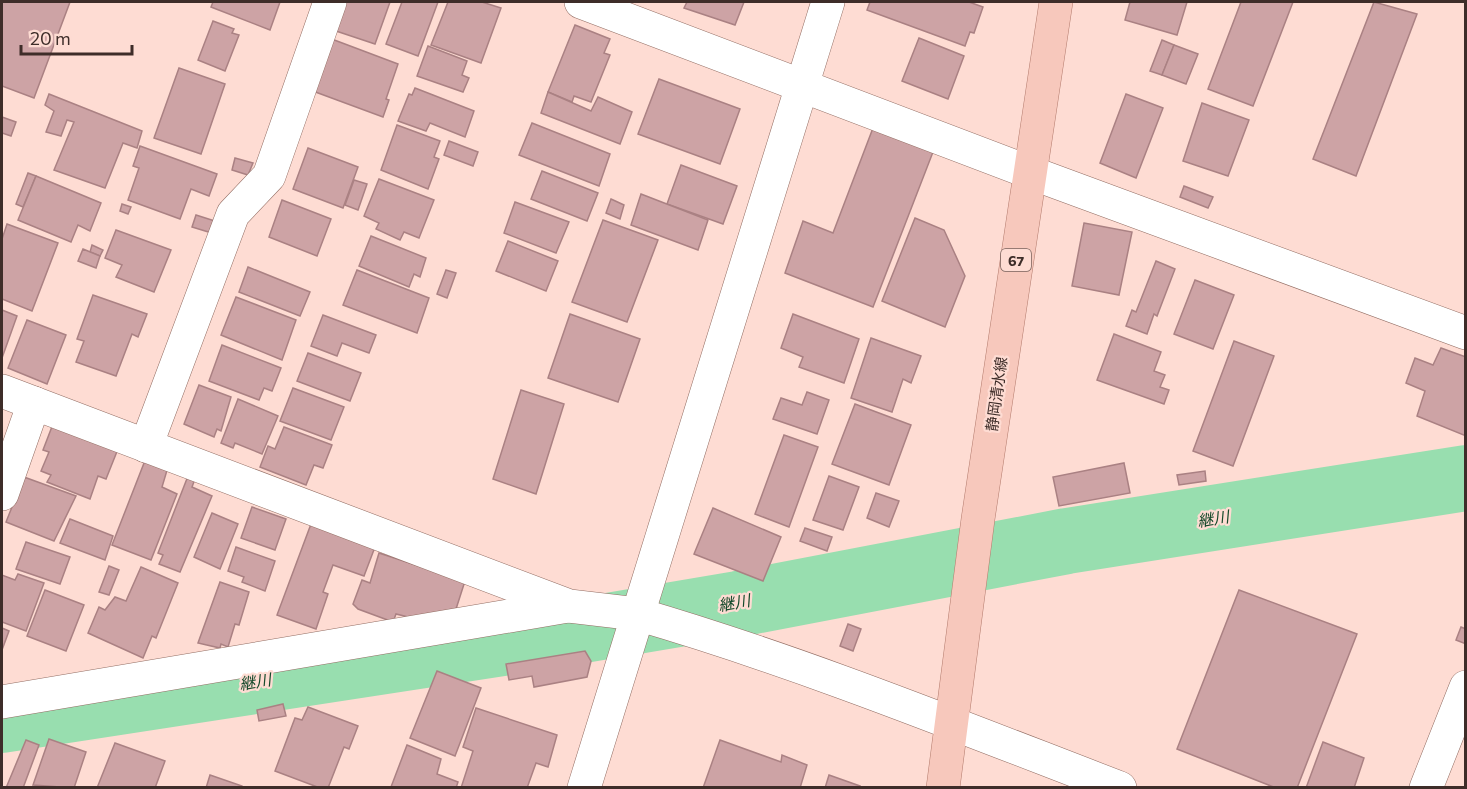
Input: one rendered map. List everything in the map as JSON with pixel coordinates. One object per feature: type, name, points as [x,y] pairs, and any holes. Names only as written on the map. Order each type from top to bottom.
[{"type":"main road","name":"静岡清水線","points":[[944,788],[978,519],[1056,2]]},
{"type":"street","points":[[146,446],[233,214],[269,176],[330,2]]},
{"type":"street","points":[[581,2],[1029,172],[1466,333]]},
{"type":"street","points":[[584,788],[828,2]]},
{"type":"street","points":[[2,391],[570,606],[637,614],[698,632],[953,724],[1120,788]]},
{"type":"street","points":[[2,494],[34,403]]},
{"type":"street","points":[[2,702],[570,606]]},
{"type":"street","points":[[1426,788],[1466,687]]},
{"type":"building","points":[[2,2],[70,2],[34,98],[2,86]]},
{"type":"building","points":[[213,2],[280,2],[270,30],[211,7]]},
{"type":"building","points":[[344,2],[390,2],[375,44],[333,30]]},
{"type":"building","points":[[402,2],[438,2],[418,56],[386,44]]},
{"type":"building","points":[[448,2],[482,2],[501,8],[481,63],[431,45]]},
{"type":"building","points":[[687,2],[744,2],[735,25],[684,8]]},
{"type":"building","points":[[870,2],[969,2],[983,7],[974,33],[970,32],[965,46],[867,10]]},
{"type":"building","points":[[1130,2],[1187,2],[1177,35],[1125,20]]},
{"type":"building","points":[[1241,2],[1293,2],[1253,106],[1208,89]]},
{"type":"building","points":[[1374,2],[1417,14],[1356,176],[1313,159]]},
{"type":"building","points":[[213,21],[234,29],[232,33],[239,35],[225,71],[198,60]]},
{"type":"building","points":[[575,25],[610,39],[604,53],[610,55],[591,102],[574,96],[572,102],[548,92]]},
{"type":"building","points":[[329,38],[398,64],[386,99],[389,100],[383,117],[310,90]]},
{"type":"building","points":[[919,38],[964,56],[948,99],[902,81]]},
{"type":"building","points":[[1162,40],[1174,45],[1162,75],[1150,71]]},
{"type":"building","points":[[1174,45],[1198,54],[1186,84],[1162,75]]},
{"type":"building","points":[[428,46],[467,61],[462,75],[469,78],[463,92],[417,76]]},
{"type":"building","points":[[179,68],[225,84],[201,154],[154,138]]},
{"type":"building","points":[[659,79],[740,109],[720,164],[638,134]]},
{"type":"building","points":[[415,88],[474,111],[465,137],[430,123],[426,131],[398,121],[409,94],[412,95]]},
{"type":"building","points":[[548,92],[591,111],[598,97],[632,112],[620,144],[541,113]]},
{"type":"building","points":[[49,94],[142,131],[137,148],[123,143],[105,188],[54,170],[74,122],[67,120],[61,136],[46,132],[54,111],[45,105]]},
{"type":"building","points":[[1126,94],[1163,108],[1136,178],[1100,163]]},
{"type":"building","points":[[1202,103],[1249,120],[1228,176],[1183,161]]},
{"type":"building","points":[[2,117],[16,122],[11,136],[2,133]]},
{"type":"building","points":[[532,123],[610,154],[599,186],[519,155]]},
{"type":"building","points":[[397,125],[440,141],[434,157],[439,159],[428,189],[381,170]]},
{"type":"building","points":[[873,128],[933,152],[873,307],[785,273],[803,221],[833,233]]},
{"type":"building","points":[[449,141],[478,152],[473,166],[444,155]]},
{"type":"building","points":[[140,146],[217,174],[209,196],[191,189],[180,219],[128,200],[139,168],[133,166]]},
{"type":"building","points":[[308,148],[358,167],[343,208],[293,189]]},
{"type":"building","points":[[235,158],[253,163],[248,175],[232,170]]},
{"type":"building","points":[[681,165],[737,186],[723,224],[667,204]]},
{"type":"building","points":[[542,171],[598,193],[587,221],[531,199]]},
{"type":"building","points":[[28,173],[36,176],[23,207],[16,204]]},
{"type":"building","points":[[36,176],[101,203],[90,231],[78,225],[71,242],[18,220]]},
{"type":"building","points":[[379,179],[434,200],[419,238],[404,232],[400,240],[376,229],[379,223],[364,216]]},
{"type":"building","points":[[354,180],[367,184],[358,210],[345,205]]},
{"type":"building","points":[[1184,186],[1213,197],[1208,208],[1180,197]]},
{"type":"building","points":[[641,194],[708,220],[698,250],[631,225]]},
{"type":"building","points":[[611,199],[624,205],[620,219],[606,213]]},
{"type":"building","points":[[282,200],[331,219],[317,256],[269,237]]},
{"type":"building","points":[[515,202],[569,222],[556,253],[504,233]]},
{"type":"building","points":[[122,204],[131,207],[128,214],[120,211]]},
{"type":"building","points":[[196,215],[218,222],[215,234],[192,227]]},
{"type":"building","points":[[915,218],[944,230],[965,276],[945,327],[882,301]]},
{"type":"building","points":[[603,220],[658,240],[627,322],[572,302]]},
{"type":"building","points":[[1084,223],[1132,232],[1119,295],[1072,286]]},
{"type":"building","points":[[7,224],[58,243],[32,311],[2,299],[2,239]]},
{"type":"building","points":[[116,230],[171,250],[154,292],[116,277],[122,265],[105,258]]},
{"type":"building","points":[[371,236],[426,258],[420,277],[414,274],[409,287],[359,266]]},
{"type":"building","points":[[508,241],[558,261],[546,291],[496,271]]},
{"type":"building","points":[[92,245],[103,250],[100,256],[90,252]]},
{"type":"building","points":[[83,249],[100,256],[96,268],[78,261]]},
{"type":"building","points":[[1156,261],[1175,269],[1157,316],[1154,314],[1147,334],[1126,326],[1132,310],[1136,312]]},
{"type":"building","points":[[248,267],[310,292],[300,316],[239,292]]},
{"type":"building","points":[[357,270],[429,298],[417,333],[343,305]]},
{"type":"building","points":[[446,270],[456,273],[447,298],[437,294]]},
{"type":"building","points":[[1195,280],[1234,295],[1213,349],[1174,334]]},
{"type":"building","points":[[93,295],[147,314],[138,337],[132,334],[116,376],[76,362],[84,341],[77,339]]},
{"type":"building","points":[[236,297],[296,320],[282,360],[221,335]]},
{"type":"building","points":[[2,310],[17,316],[2,358]]},
{"type":"building","points":[[570,314],[640,339],[618,402],[548,378]]},
{"type":"building","points":[[793,314],[859,339],[844,383],[799,367],[803,357],[781,348]]},
{"type":"building","points":[[323,315],[376,335],[369,353],[342,343],[337,356],[311,346]]},
{"type":"building","points":[[27,320],[66,335],[47,384],[8,368]]},
{"type":"building","points":[[1114,334],[1161,352],[1154,371],[1165,375],[1160,387],[1169,390],[1164,404],[1097,380]]},
{"type":"building","points":[[871,338],[921,356],[911,383],[903,379],[892,412],[851,398]]},
{"type":"building","points":[[1234,341],[1274,356],[1233,466],[1193,451]]},
{"type":"building","points":[[222,345],[281,368],[272,391],[264,388],[259,400],[209,381]]},
{"type":"building","points":[[1441,348],[1466,357],[1466,436],[1417,416],[1425,391],[1406,383],[1415,358],[1433,365]]},
{"type":"building","points":[[308,353],[361,373],[350,401],[297,381]]},
{"type":"building","points":[[199,385],[231,397],[221,431],[217,429],[214,437],[184,424]]},
{"type":"building","points":[[293,388],[344,407],[331,440],[280,421]]},
{"type":"building","points":[[521,390],[564,404],[536,494],[493,479]]},
{"type":"building","points":[[807,392],[829,400],[817,434],[773,419],[781,398],[802,405]]},
{"type":"building","points":[[238,399],[278,416],[262,454],[235,443],[233,448],[221,443]]},
{"type":"building","points":[[855,404],[911,425],[889,485],[832,464]]},
{"type":"building","points":[[53,424],[118,449],[106,479],[98,476],[90,499],[47,482],[51,475],[41,471],[49,452],[43,450]]},
{"type":"building","points":[[284,427],[332,445],[323,468],[314,465],[306,485],[260,467],[268,446],[275,449]]},
{"type":"building","points":[[784,435],[818,447],[789,527],[755,514]]},
{"type":"building","points":[[146,458],[168,467],[162,487],[177,494],[151,560],[112,545]]},
{"type":"building","points":[[1124,463],[1130,493],[1059,506],[1053,477]]},
{"type":"building","points":[[1205,471],[1206,481],[1179,485],[1177,475]]},
{"type":"building","points":[[188,476],[195,479],[192,487],[212,496],[180,572],[159,564],[163,555],[158,553]]},
{"type":"building","points":[[829,476],[859,487],[843,530],[813,520]]},
{"type":"building","points":[[24,477],[76,496],[54,541],[6,522]]},
{"type":"building","points":[[876,493],[899,501],[889,527],[867,518]]},
{"type":"building","points":[[252,507],[286,519],[275,550],[241,538]]},
{"type":"building","points":[[713,508],[781,537],[763,581],[694,554]]},
{"type":"building","points":[[212,513],[238,524],[220,569],[194,557]]},
{"type":"building","points":[[70,519],[113,536],[105,560],[60,543]]},
{"type":"building","points":[[311,524],[375,547],[364,576],[333,565],[323,592],[328,594],[316,629],[277,615]]},
{"type":"building","points":[[805,528],[832,537],[827,551],[800,541]]},
{"type":"building","points":[[26,542],[70,557],[60,584],[16,569]]},
{"type":"building","points":[[236,547],[275,561],[265,591],[242,582],[244,577],[228,571]]},
{"type":"building","points":[[379,553],[465,581],[456,609],[412,618],[396,614],[393,622],[358,609],[353,604],[362,580],[370,583]]},
{"type":"building","points":[[109,566],[119,570],[109,595],[99,592]]},
{"type":"building","points":[[141,567],[178,583],[156,638],[152,636],[143,658],[88,633],[99,607],[105,610],[115,597],[126,601]]},
{"type":"building","points":[[18,574],[44,583],[26,631],[2,622],[2,575],[15,580]]},
{"type":"building","points":[[220,582],[249,592],[239,625],[235,624],[228,647],[221,644],[220,648],[198,643]]},
{"type":"building","points":[[45,590],[84,605],[66,651],[27,636]]},
{"type":"building","points":[[1239,590],[1357,634],[1297,788],[1276,788],[1177,749]]},
{"type":"building","points":[[848,624],[861,629],[853,651],[840,646]]},
{"type":"building","points":[[1461,627],[1466,629],[1466,644],[1456,640]]},
{"type":"building","points":[[2,628],[9,631],[2,650]]},
{"type":"building","points":[[585,651],[591,661],[587,677],[534,687],[532,676],[509,680],[506,664]]},
{"type":"building","points":[[437,671],[481,688],[455,756],[410,738]]},
{"type":"building","points":[[283,704],[286,716],[259,721],[257,710]]},
{"type":"building","points":[[308,707],[358,726],[349,749],[344,747],[328,788],[320,788],[275,771],[295,718],[302,720]]},
{"type":"building","points":[[476,708],[557,735],[548,767],[536,763],[527,788],[461,788],[473,751],[463,747]]},
{"type":"building","points":[[49,739],[86,752],[74,788],[33,785]]},
{"type":"building","points":[[26,740],[39,745],[23,788],[6,788]]},
{"type":"building","points":[[720,740],[781,762],[782,755],[807,765],[800,788],[703,788]]},
{"type":"building","points":[[1323,742],[1364,758],[1354,788],[1306,788]]},
{"type":"building","points":[[115,743],[165,761],[155,788],[97,788]]},
{"type":"building","points":[[407,745],[441,759],[437,774],[458,782],[456,788],[391,787]]},
{"type":"building","points":[[210,775],[242,786],[242,788],[206,788]]},
{"type":"building","points":[[829,775],[860,786],[859,788],[825,788]]},
{"type":"waterway","name":"継川","points":[[2,720],[554,635],[738,604],[1067,541],[1466,478]]}]
